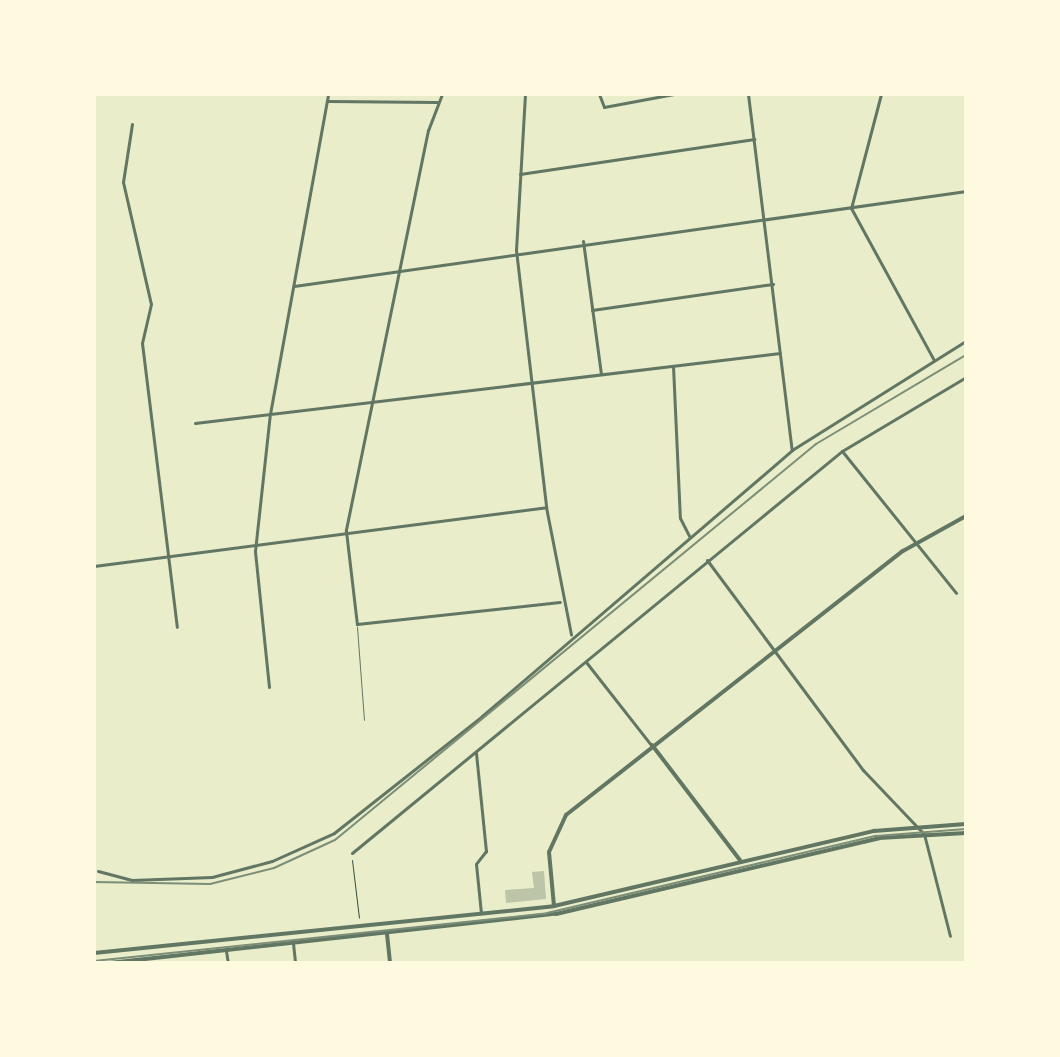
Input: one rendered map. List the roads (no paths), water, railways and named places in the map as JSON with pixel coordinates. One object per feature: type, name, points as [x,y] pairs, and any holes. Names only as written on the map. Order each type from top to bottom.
[{"type":"street","points":[[269,687],[256,544],[270,414],[328,94]]},
{"type":"street","points":[[442,94],[437,102],[399,269],[346,531],[357,624],[560,602]]},
{"type":"street","points":[[525,94],[516,250],[529,384],[546,507],[560,602],[571,635]]},
{"type":"street","points":[[599,94],[604,107],[674,94]]},
{"type":"street","points":[[748,94],[792,450]]},
{"type":"street","points":[[881,94],[851,208],[934,360]]},
{"type":"street","points":[[328,101],[437,102]]},
{"type":"street","points":[[132,124],[123,182],[151,304],[142,343],[177,627]]},
{"type":"street","points":[[520,174],[755,139]]},
{"type":"street","points":[[294,286],[516,250],[966,191]]},
{"type":"street","points":[[583,241],[601,374]]},
{"type":"street","points":[[592,310],[773,284]]},
{"type":"street","points":[[98,871],[187,881],[306,848],[396,786],[792,450],[966,341]]},
{"type":"street","points":[[195,423],[780,353]]},
{"type":"street","points":[[673,366],[680,518],[689,536]]},
{"type":"street","points":[[352,853],[842,451],[966,377]]},
{"type":"street","points":[[842,451],[921,543],[956,593]]},
{"type":"street","points":[[94,566],[546,507]]},
{"type":"street","points":[[556,914],[554,832],[651,745],[774,649],[921,543],[966,516]]},
{"type":"street","points":[[707,560],[911,826],[924,834],[950,936]]},
{"type":"street","points":[[586,662],[740,860]]},
{"type":"street","points":[[476,753],[486,851],[476,864],[481,914]]},
{"type":"street","points":[[94,953],[554,906],[740,860],[911,826],[966,824]]},
{"type":"street","points":[[109,963],[556,914],[864,841],[966,833]]},
{"type":"street","points":[[387,934],[390,963]]},
{"type":"street","points":[[293,943],[295,963]]},
{"type":"street","points":[[226,950],[228,963]]},
{"type":"lane","points":[[357,624],[364,720]]},
{"type":"tram line","points":[[94,961],[547,913],[876,836],[966,829]]},
{"type":"railway","points":[[94,882],[210,884],[274,868],[335,840],[816,444],[966,355]]}]
